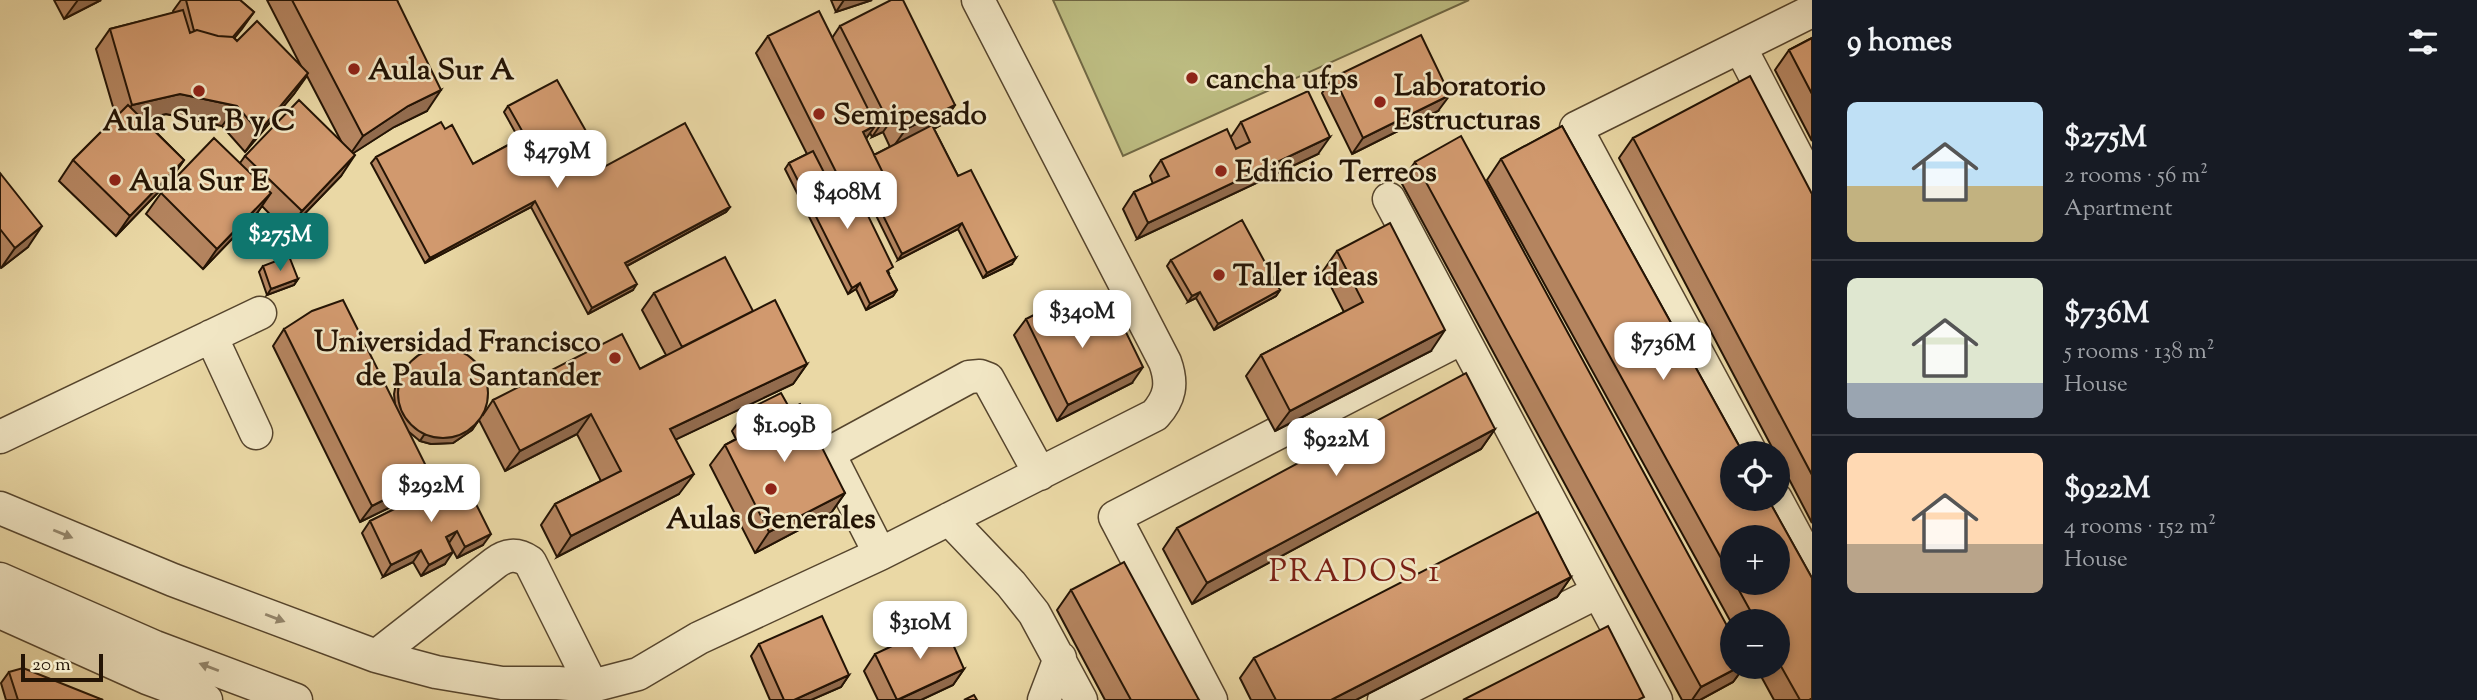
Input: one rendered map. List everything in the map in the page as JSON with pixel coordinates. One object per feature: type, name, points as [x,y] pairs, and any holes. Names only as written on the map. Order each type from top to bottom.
[{"type":"street","points":[[0,508],[173,580],[376,656],[436,673],[502,683],[592,686],[638,674],[699,638],[880,554],[1154,415],[1168,396],[1170,374],[1166,362],[978,0]]},
{"type":"street","points":[[1745,441],[1576,128],[1812,11]]},
{"type":"street","points":[[1740,47],[1812,185]]},
{"type":"street","points":[[1389,199],[1656,700]]},
{"type":"street","points":[[0,437],[260,313]]},
{"type":"street","points":[[211,336],[256,433]]},
{"type":"street","points":[[1210,700],[1115,517],[1462,338]]},
{"type":"street","points":[[880,554],[831,458],[831,452],[969,377],[980,376],[988,379],[1040,474]]},
{"type":"street","points":[[1782,511],[1812,566]]},
{"type":"street","points":[[949,519],[1011,584],[1034,614],[1081,700]]},
{"type":"street","points":[[376,656],[495,563],[514,555],[530,562],[592,686]]},
{"type":"street","points":[[0,579],[155,647],[296,700]]},
{"type":"street","points":[[1384,700],[1598,592]]},
{"type":"street","points":[[0,612],[149,689],[206,700]]},
{"type":"street","points":[[1044,700],[1060,658]]},
{"type":"green space","name":"cancha ufps","points":[[1053,0],[1469,0],[1123,156]]},
{"type":"building","points":[[186,0],[240,0],[254,12],[233,37],[218,36],[194,31]]},
{"type":"building","name":"Aula Sur A","points":[[292,0],[397,0],[441,90],[408,106],[363,136]]},
{"type":"building","points":[[891,0],[903,0],[955,105],[906,129],[897,112],[886,117],[840,26]]},
{"type":"building","name":"Aula Sur B y C","points":[[183,10],[190,33],[197,30],[233,37],[237,41],[257,21],[308,73],[259,132],[237,106],[180,94],[132,105],[110,29]]},
{"type":"building","name":"Semipesado","points":[[819,11],[876,125],[863,132],[883,173],[846,192],[768,36]]},
{"type":"building","name":"Laboratorio Estructuras","points":[[1421,35],[1450,95],[1363,138],[1334,77]]},
{"type":"building","points":[[1812,38],[1812,94],[1789,50]]},
{"type":"building","points":[[1750,76],[1812,194],[1812,475],[1633,138]]},
{"type":"building","points":[[557,80],[595,147],[583,153],[593,173],[685,123],[730,207],[625,263],[637,284],[592,308],[535,201],[430,258],[376,157],[441,122],[445,129],[452,125],[473,164],[525,136],[508,106]]},
{"type":"building","name":"Edificio Terreos","points":[[1308,91],[1330,137],[1148,223],[1134,192],[1169,176],[1161,160],[1227,129],[1236,149],[1250,142],[1241,122]]},
{"type":"building","points":[[299,100],[355,155],[302,211],[245,156]]},
{"type":"building","name":"Aula Sur E","points":[[128,105],[184,160],[130,216],[73,160]]},
{"type":"building","points":[[932,125],[958,176],[971,170],[1016,258],[987,273],[962,223],[902,254],[869,187],[876,184],[883,173],[874,155]]},
{"type":"building","points":[[1562,126],[1736,441],[1720,441],[1720,511],[1775,511],[1782,525],[1720,525],[1720,556],[1501,159]]},
{"type":"building","points":[[1461,136],[1720,613],[1720,677],[1701,687],[1415,162]]},
{"type":"building","points":[[214,138],[271,193],[217,249],[161,193]]},
{"type":"building","name":"Semipesado","points":[[813,151],[839,202],[857,193],[893,267],[887,271],[897,290],[870,304],[860,283],[852,288],[789,163]]},
{"type":"building","points":[[0,173],[42,226],[15,248],[0,229]]},
{"type":"building","name":"Taller ideas","points":[[1242,220],[1280,290],[1218,324],[1200,292],[1192,296],[1171,260]]},
{"type":"building","points":[[1390,223],[1445,330],[1290,411],[1261,355],[1363,302],[1337,251]]},
{"type":"building","points":[[289,256],[298,279],[271,289],[263,266]]},
{"type":"building","points":[[725,257],[753,311],[682,347],[654,293]]},
{"type":"building","points":[[1073,295],[1092,333],[1120,320],[1143,367],[1068,405],[1026,319]]},
{"type":"building","points":[[343,300],[431,476],[372,506],[284,329],[312,311]]},
{"type":"building","points":[[775,300],[807,364],[670,429],[694,474],[571,536],[555,504],[621,471],[591,414],[520,451],[493,400],[622,334],[640,369]]},
{"type":"building","points":[[443,348],[460,352],[475,361],[484,376],[488,393],[484,410],[475,425],[460,434],[443,438],[426,434],[411,425],[402,410],[398,393],[402,376],[411,361],[426,352]]},
{"type":"building","points":[[1466,373],[1495,429],[1207,583],[1177,528]]},
{"type":"building","name":"Aulas Generales","points":[[781,393],[790,409],[800,404],[845,493],[769,532],[725,445],[756,429],[747,410]]},
{"type":"building","points":[[462,476],[491,534],[465,547],[457,531],[446,537],[453,552],[429,565],[421,550],[391,565],[370,521]]},
{"type":"building","points":[[1538,512],[1571,577],[1331,700],[1276,700],[1254,658]]},
{"type":"building","points":[[1790,538],[1812,578],[1812,698],[1800,700],[1788,679],[1790,609],[1749,609],[1742,595],[1790,595]]},
{"type":"building","points":[[1124,562],[1199,700],[1131,700],[1071,590]]},
{"type":"building","points":[[822,616],[849,675],[794,700],[784,700],[759,644]]},
{"type":"building","points":[[943,622],[964,669],[897,700],[875,654]]},
{"type":"building","points":[[1608,626],[1644,697],[1638,700],[1463,700]]},
{"type":"building","points":[[23,668],[103,700],[18,700],[9,672]]},
{"type":"building","points":[[974,695],[977,700],[964,700]]},
{"type":"place","name":"Aula Sur A","points":[[354,69]]},
{"type":"place","name":"cancha ufps","points":[[1192,78]]},
{"type":"place","name":"Aula Sur B y C","points":[[199,91]]},
{"type":"place","name":"Laboratorio Estructuras","points":[[1380,102]]},
{"type":"place","name":"Semipesado","points":[[819,114]]},
{"type":"place","name":"Edificio Terreos","points":[[1221,171]]},
{"type":"place","name":"Aula Sur E","points":[[115,180]]},
{"type":"place","name":"Taller ideas","points":[[1219,275]]},
{"type":"place","name":"Universidad Francisco de Paula Santander","points":[[615,358]]},
{"type":"place","name":"Aulas Generales","points":[[771,489]]},
{"type":"district","name":"PRADOS 1","points":[[1355,570]]}]
